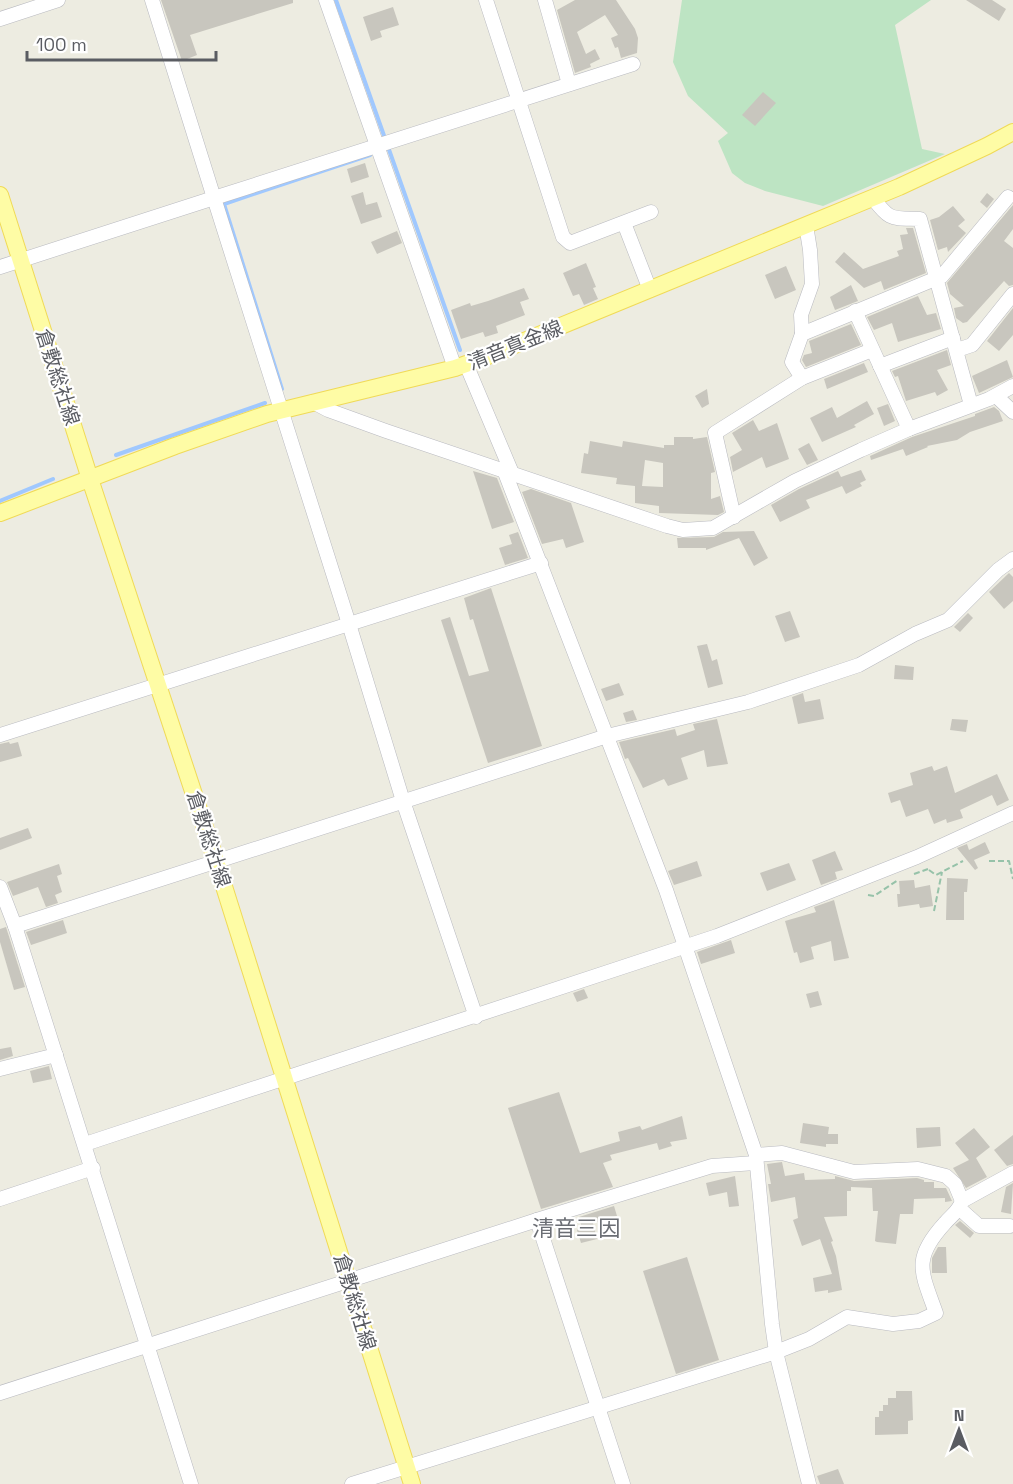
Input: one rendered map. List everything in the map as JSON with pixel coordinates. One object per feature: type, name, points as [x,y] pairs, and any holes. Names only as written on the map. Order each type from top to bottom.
[{"type":"main road","name":"清音真金線","points":[[0,513],[213,432],[282,410],[461,366],[873,198],[1013,132]]},
{"type":"main road","name":"倉敷総社線","points":[[0,195],[90,479],[216,861],[412,1484]]},
{"type":"street","points":[[0,19],[58,0]]},
{"type":"street","points":[[152,0],[404,801],[476,1017]]},
{"type":"street","points":[[326,0],[383,144],[461,366],[508,472],[666,890],[755,1159],[776,1352],[809,1484]]},
{"type":"street","points":[[486,0],[563,237],[570,243],[651,212]]},
{"type":"street","points":[[545,0],[569,84]]},
{"type":"street","points":[[0,267],[633,64]]},
{"type":"street","points":[[802,334],[855,310],[936,280],[942,276],[1008,197]]},
{"type":"street","points":[[873,198],[885,214],[892,218],[920,219],[971,405]]},
{"type":"street","points":[[624,223],[650,290]]},
{"type":"street","points":[[802,378],[792,362],[802,334],[801,315],[812,284],[806,225]]},
{"type":"street","points":[[880,366],[955,344],[972,345],[1012,298]]},
{"type":"street","points":[[855,310],[909,429]]},
{"type":"street","points":[[734,517],[715,433],[802,378],[872,350]]},
{"type":"street","points":[[313,402],[328,411],[376,428],[684,530],[713,528],[795,481],[909,429],[996,396],[1013,386]]},
{"type":"street","points":[[996,396],[1013,412]]},
{"type":"street","points":[[15,926],[607,735],[748,702],[859,665],[915,634],[948,620],[998,570],[1013,559]]},
{"type":"street","points":[[0,735],[541,563]]},
{"type":"street","points":[[85,1144],[717,936],[917,857],[1013,813]]},
{"type":"street","points":[[0,886],[93,1168],[191,1484]]},
{"type":"street","points":[[0,1069],[56,1055]]},
{"type":"street","points":[[0,1393],[348,1280],[712,1166],[782,1153],[854,1172],[918,1169],[946,1176],[955,1184],[961,1205],[979,1226],[1010,1226]]},
{"type":"street","points":[[0,1199],[93,1168]]},
{"type":"street","points":[[352,1484],[776,1352],[809,1339],[847,1317],[893,1324],[919,1321],[936,1313],[921,1272],[924,1252],[961,1205],[1013,1173]]},
{"type":"street","points":[[537,1220],[623,1484]]},
{"type":"path","points":[[917,857],[928,870],[936,875],[963,861]]},
{"type":"path","points":[[989,861],[1009,861],[1013,879]]},
{"type":"path","points":[[913,874],[928,870]]},
{"type":"path","points":[[934,911],[942,872]]},
{"type":"path","points":[[868,895],[874,896],[898,879]]},
{"type":"green space","points":[[682,0],[931,0],[895,25],[922,149],[945,154],[823,206],[765,191],[745,183],[732,173],[718,141],[728,133],[688,96],[673,62]]},
{"type":"building","points":[[161,0],[293,0],[293,3],[190,35],[197,55],[182,61]]},
{"type":"building","points":[[575,0],[616,0],[635,29],[638,38],[637,53],[621,58],[618,47],[615,48],[611,38],[618,35],[605,15],[577,32],[586,54],[595,49],[600,59],[590,64],[591,67],[575,73],[557,10]]},
{"type":"building","points":[[966,0],[992,0],[1006,9],[999,21]]},
{"type":"building","points":[[393,7],[399,25],[380,31],[382,37],[371,41],[363,17]]},
{"type":"building","points":[[763,92],[776,103],[755,126],[742,115]]},
{"type":"building","points":[[365,163],[369,177],[351,183],[347,169]]},
{"type":"building","points":[[363,192],[366,205],[377,202],[382,217],[361,224],[351,196]]},
{"type":"building","points":[[987,193],[994,199],[987,208],[980,202]]},
{"type":"building","points":[[1013,205],[1013,229],[1004,241],[1013,248],[1013,285],[1009,286],[1004,281],[967,322],[963,323],[956,318],[954,308],[964,306],[950,294],[947,283]]},
{"type":"building","points":[[953,206],[965,220],[958,226],[966,233],[948,252],[947,247],[938,250],[930,220],[939,217]]},
{"type":"building","points":[[906,228],[913,228],[926,273],[884,290],[881,281],[864,288],[835,262],[844,252],[863,269],[899,256],[897,251],[903,249],[900,235],[908,234]]},
{"type":"building","points":[[397,231],[402,243],[377,254],[371,242]]},
{"type":"building","points":[[586,263],[596,287],[593,288],[598,299],[584,305],[579,294],[573,296],[563,273]]},
{"type":"building","points":[[786,266],[796,290],[775,299],[765,275]]},
{"type":"building","points":[[851,285],[858,301],[835,310],[830,297]]},
{"type":"building","points":[[524,288],[529,299],[520,302],[525,315],[496,326],[498,333],[485,337],[483,332],[461,339],[451,310],[470,303],[471,306],[488,301]]},
{"type":"building","points":[[918,296],[927,315],[936,313],[941,329],[898,342],[892,323],[874,330],[867,317]]},
{"type":"building","points":[[1013,308],[1013,335],[999,351],[987,341]]},
{"type":"building","points":[[851,324],[861,345],[806,367],[802,360],[804,355],[812,353],[809,341]]},
{"type":"building","points":[[947,350],[951,365],[937,370],[948,390],[937,396],[935,392],[906,401],[898,376],[895,377],[892,371]]},
{"type":"building","points":[[1007,360],[1013,377],[979,393],[972,376]]},
{"type":"building","points":[[864,363],[868,372],[827,389],[824,379]]},
{"type":"building","points":[[707,389],[709,404],[702,408],[695,396]]},
{"type":"building","points":[[867,401],[874,414],[854,425],[856,427],[822,442],[810,418],[832,407],[837,418]]},
{"type":"building","points":[[888,404],[895,421],[884,426],[877,408]]},
{"type":"building","points":[[994,407],[999,411],[1003,421],[970,432],[957,440],[927,446],[906,456],[903,449],[871,460],[870,456],[912,437],[975,416],[975,414]]},
{"type":"building","points":[[753,420],[759,431],[777,423],[789,459],[766,468],[762,457],[733,472],[730,457],[742,450],[732,433]]},
{"type":"building","points":[[674,437],[693,437],[693,439],[707,437],[715,472],[711,473],[711,499],[720,496],[724,512],[718,515],[659,513],[659,506],[635,503],[635,486],[616,484],[617,478],[581,473],[584,453],[588,454],[590,441],[622,447],[623,441],[664,448],[664,445],[674,445]],"holes":[[[645,460],[663,463],[663,487],[642,486]]]},
{"type":"building","points":[[809,443],[818,460],[807,465],[798,449]]},
{"type":"building","points":[[861,470],[866,480],[860,483],[862,486],[846,494],[842,486],[806,500],[810,508],[780,522],[771,505],[838,471],[841,477]]},
{"type":"building","points":[[473,471],[497,478],[514,522],[492,529]]},
{"type":"building","points":[[531,489],[571,503],[584,542],[566,548],[563,539],[542,544],[522,492]]},
{"type":"building","points":[[754,531],[768,558],[754,566],[739,538],[706,550],[706,548],[678,548],[677,538],[714,537],[723,532]]},
{"type":"building","points":[[518,532],[528,558],[505,565],[499,548],[512,544],[509,535]]},
{"type":"building","points":[[1009,573],[1013,577],[1013,601],[1004,609],[989,592]]},
{"type":"building","points":[[491,588],[542,746],[488,763],[441,620],[450,617],[469,676],[489,671],[464,598]]},
{"type":"building","points":[[790,611],[800,637],[785,642],[775,616]]},
{"type":"building","points":[[968,613],[973,618],[960,632],[954,627]]},
{"type":"building","points":[[707,644],[712,661],[717,659],[723,684],[708,688],[697,646]]},
{"type":"building","points":[[895,665],[914,667],[913,680],[894,679]]},
{"type":"building","points":[[619,683],[624,695],[606,701],[601,689]]},
{"type":"building","points":[[803,693],[805,702],[820,699],[824,719],[798,724],[792,697]]},
{"type":"building","points":[[633,710],[637,720],[626,722],[623,713]]},
{"type":"building","points":[[717,719],[728,764],[707,767],[704,750],[681,758],[688,779],[668,786],[664,779],[643,788],[628,758],[625,759],[619,742],[675,729],[677,736],[695,730],[693,724]]},
{"type":"building","points":[[952,719],[968,720],[966,732],[950,730]]},
{"type":"building","points":[[9,742],[10,744],[18,742],[22,756],[0,762],[0,744]]},
{"type":"building","points":[[932,766],[934,771],[947,766],[955,793],[997,774],[1009,800],[997,806],[992,795],[960,810],[963,818],[947,823],[946,819],[934,824],[928,809],[906,817],[900,800],[891,803],[888,793],[913,785],[910,773]]},
{"type":"building","points":[[28,828],[32,838],[0,850],[0,838]]},
{"type":"building","points":[[985,842],[990,853],[974,860],[978,868],[975,870],[957,848],[967,844],[969,850]]},
{"type":"building","points":[[835,851],[843,870],[835,872],[837,879],[821,885],[812,860]]},
{"type":"building","points":[[697,861],[702,876],[674,885],[668,871]]},
{"type":"building","points":[[789,863],[796,880],[767,891],[760,873]]},
{"type":"building","points":[[59,864],[62,874],[57,876],[62,892],[55,895],[58,903],[46,907],[38,887],[13,896],[7,882]]},
{"type":"building","points":[[947,878],[968,879],[967,892],[964,892],[964,920],[946,920]]},
{"type":"building","points":[[914,880],[915,888],[930,885],[933,906],[920,908],[919,904],[898,907],[899,881]]},
{"type":"building","points":[[834,900],[849,958],[834,961],[831,941],[811,947],[814,959],[800,963],[797,952],[794,953],[785,921],[816,912],[814,907]]},
{"type":"building","points":[[63,920],[67,933],[31,945],[26,932]]},
{"type":"building","points":[[6,927],[25,987],[14,990],[0,942],[0,929]]},
{"type":"building","points":[[731,940],[735,953],[701,964],[697,952]]},
{"type":"building","points":[[584,989],[588,998],[577,1002],[573,993]]},
{"type":"building","points":[[818,991],[822,1005],[810,1008],[806,994]]},
{"type":"building","points":[[11,1047],[13,1056],[0,1060],[0,1049]]},
{"type":"building","points":[[49,1066],[52,1079],[33,1083],[30,1071]]},
{"type":"building","points":[[559,1092],[580,1153],[620,1141],[618,1132],[640,1126],[642,1130],[682,1116],[687,1139],[670,1142],[672,1146],[659,1150],[657,1143],[610,1155],[612,1160],[603,1163],[613,1187],[541,1209],[508,1108]]},
{"type":"building","points":[[803,1123],[829,1127],[828,1134],[838,1134],[838,1144],[826,1144],[826,1147],[800,1143]]},
{"type":"building","points":[[940,1127],[941,1146],[917,1148],[916,1128]]},
{"type":"building","points":[[974,1128],[990,1147],[976,1158],[987,1177],[966,1188],[953,1168],[969,1160],[955,1143]]},
{"type":"building","points":[[1013,1135],[1013,1164],[1007,1166],[994,1150]]},
{"type":"building","points":[[782,1162],[785,1176],[804,1173],[805,1180],[835,1179],[835,1176],[854,1181],[917,1178],[924,1182],[934,1182],[934,1188],[946,1188],[952,1201],[945,1202],[945,1198],[914,1199],[913,1214],[900,1214],[896,1244],[877,1242],[875,1241],[878,1211],[873,1211],[872,1188],[851,1187],[851,1191],[847,1191],[847,1216],[824,1217],[833,1241],[831,1242],[842,1290],[828,1293],[828,1290],[815,1292],[813,1278],[832,1274],[820,1239],[802,1246],[793,1220],[798,1218],[795,1197],[771,1202],[768,1184],[771,1184],[767,1164]]},
{"type":"building","points":[[735,1176],[739,1206],[729,1207],[727,1192],[709,1196],[706,1183]]},
{"type":"building","points":[[1013,1183],[1011,1214],[1001,1212],[1006,1187]]},
{"type":"building","points":[[614,1206],[617,1216],[593,1223],[597,1239],[581,1243],[577,1230],[582,1228],[579,1217]]},
{"type":"building","points":[[960,1221],[974,1233],[970,1238],[955,1225]]},
{"type":"building","points":[[938,1247],[946,1247],[947,1273],[932,1273],[932,1258]]},
{"type":"building","points":[[687,1257],[719,1360],[676,1374],[643,1271]]},
{"type":"building","points":[[896,1391],[912,1391],[913,1420],[908,1421],[908,1434],[875,1435],[875,1417],[879,1417],[879,1411],[883,1411],[883,1405],[888,1405],[888,1398],[896,1398]]},
{"type":"building","points":[[838,1469],[844,1484],[820,1484],[817,1476]]},
{"type":"waterway","points":[[336,0],[460,350]]},
{"type":"waterway","points":[[282,389],[224,204],[370,155]]},
{"type":"waterway","points":[[116,455],[265,403]]},
{"type":"waterway","points":[[0,501],[53,479]]},
{"type":"district","name":"清音三因","points":[[576,1228]]}]
